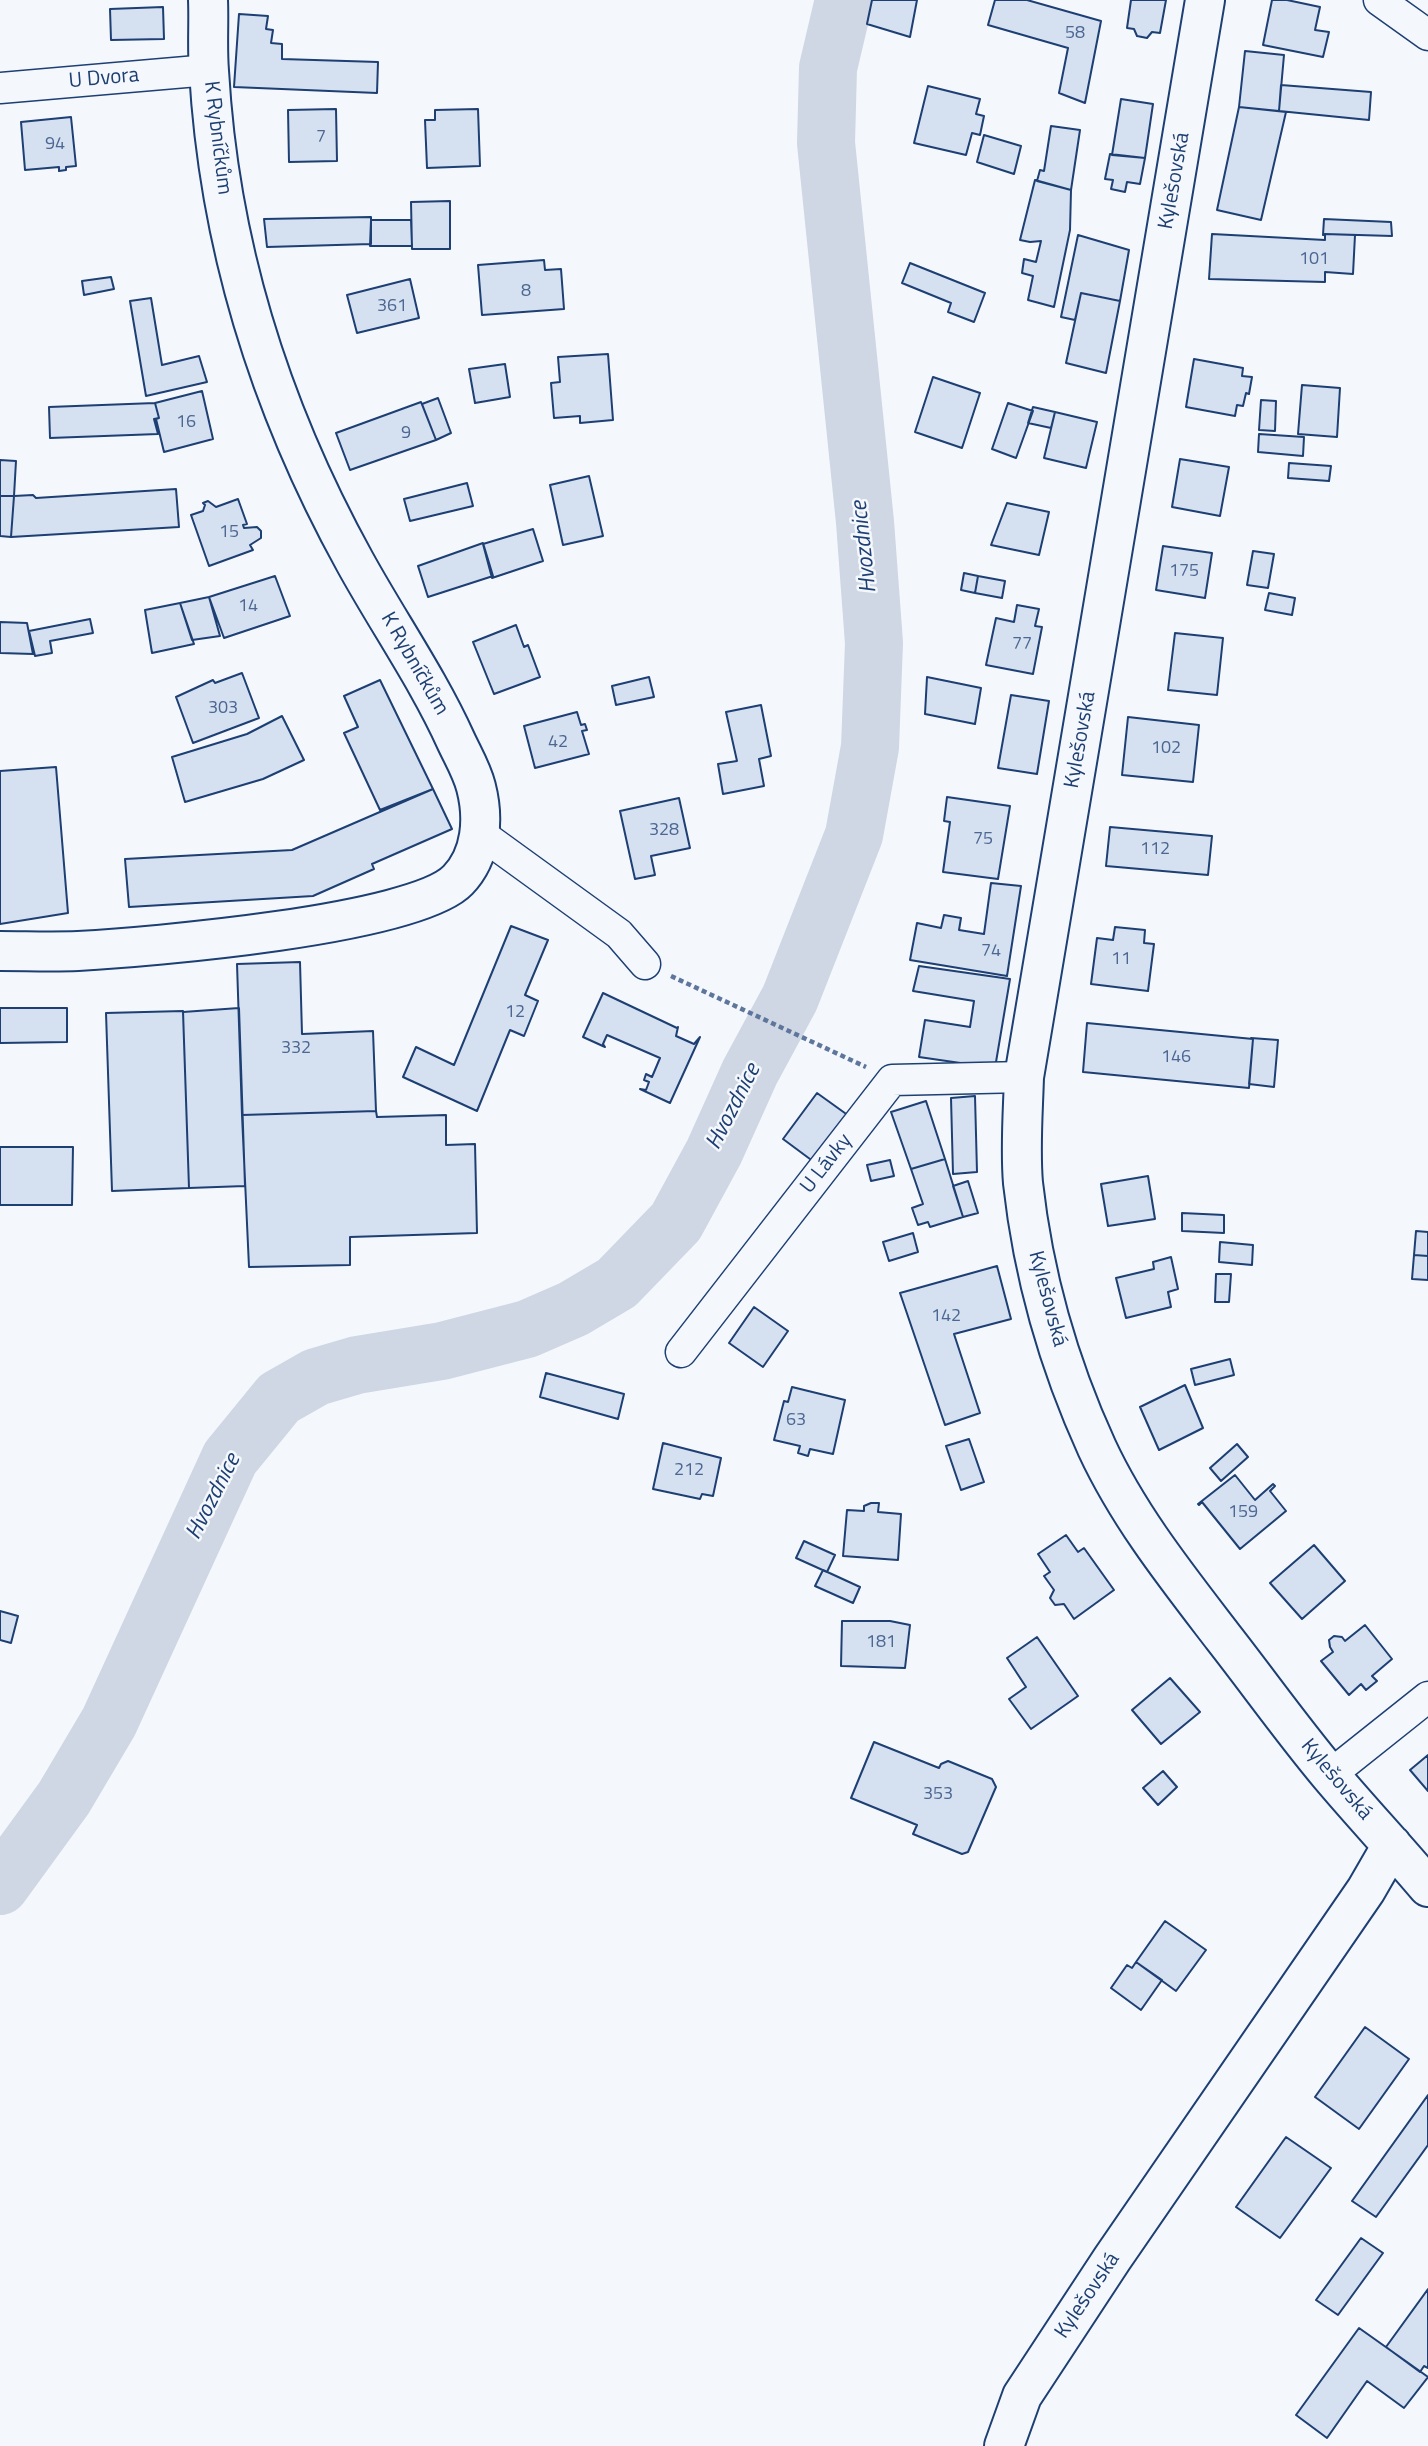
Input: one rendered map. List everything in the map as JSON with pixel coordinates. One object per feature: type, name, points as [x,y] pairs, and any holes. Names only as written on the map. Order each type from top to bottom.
[{"type":"main road","name":"K Rybníčkům","points":[[0,951],[77,951],[215,938],[378,913],[418,901],[457,881],[472,859],[481,834],[481,809],[475,783],[449,726],[317,489],[282,411],[250,315],[228,219],[209,70],[208,0]]},
{"type":"main road","name":"Kylešovská","points":[[1004,2446],[1022,2396],[1112,2259],[1366,1890],[1392,1845],[1330,1775],[1174,1573],[1135,1517],[1097,1448],[1069,1376],[1048,1308],[1031,1238],[1023,1182],[1024,1077],[1205,0]]},
{"type":"main road","points":[[1392,1845],[1428,1887]]},
{"type":"street","points":[[1379,0],[1428,35]]},
{"type":"street","name":"U Dvora","points":[[0,88],[209,70]]},
{"type":"street","points":[[481,834],[620,934],[645,964]]},
{"type":"street","name":"U Lávky","points":[[681,1352],[892,1080],[1024,1077]]},
{"type":"street","points":[[1330,1775],[1428,1697]]},
{"type":"path","points":[[645,964],[863,1065]]},
{"type":"building","points":[[872,0],[917,0],[910,37],[867,24]]},
{"type":"building","points":[[995,0],[1027,0],[1101,21],[1085,103],[1059,93],[1068,48],[988,25]]},
{"type":"building","points":[[1131,0],[1166,0],[1160,33],[1152,32],[1147,38],[1137,36],[1134,29],[1127,28]]},
{"type":"building","points":[[1272,0],[1287,0],[1320,7],[1315,30],[1329,32],[1323,57],[1263,45]]},
{"type":"building","points":[[163,7],[164,39],[111,40],[110,9]]},
{"type":"building","points":[[239,14],[268,16],[266,29],[273,30],[271,43],[282,44],[282,59],[378,62],[377,93],[234,87]]},
{"type":"building","points":[[1245,51],[1284,55],[1279,111],[1239,107]]},
{"type":"building","points":[[1281,85],[1371,92],[1369,120],[1279,111]]},
{"type":"building","points":[[928,86],[980,99],[976,114],[984,116],[980,135],[972,133],[966,155],[914,143]]},
{"type":"building","points":[[1121,99],[1153,104],[1145,158],[1112,155]]},
{"type":"building","points":[[1239,107],[1286,112],[1261,220],[1217,210]]},
{"type":"building","points":[[336,109],[337,161],[289,162],[288,110]]},
{"type":"building","points":[[478,109],[480,166],[427,168],[425,120],[435,120],[435,110]]},
{"type":"building","points":[[71,117],[76,166],[59,171],[59,167],[25,170],[21,122]]},
{"type":"building","points":[[1051,126],[1080,130],[1071,190],[1037,181],[1040,170],[1044,171]]},
{"type":"building","points":[[984,135],[1021,146],[1014,174],[977,162]]},
{"type":"building","points":[[1110,154],[1145,158],[1140,184],[1127,182],[1125,192],[1111,189],[1113,180],[1105,179]]},
{"type":"building","points":[[1035,180],[1071,190],[1070,230],[1054,307],[1028,300],[1033,276],[1022,273],[1024,259],[1036,262],[1041,241],[1020,240]]},
{"type":"building","points":[[450,201],[450,249],[412,249],[411,202]]},
{"type":"building","points":[[371,217],[371,244],[267,247],[264,219]]},
{"type":"building","points":[[1324,219],[1391,222],[1392,236],[1323,235]]},
{"type":"building","points":[[371,220],[411,220],[412,246],[370,246]]},
{"type":"building","points":[[1212,234],[1325,240],[1325,234],[1355,235],[1353,274],[1325,272],[1325,282],[1209,279]]},
{"type":"building","points":[[1078,235],[1129,250],[1120,301],[1081,293],[1075,320],[1061,317]]},
{"type":"building","points":[[544,260],[545,270],[561,269],[564,309],[482,315],[478,265]]},
{"type":"building","points":[[910,263],[985,293],[974,322],[948,312],[951,303],[902,283]]},
{"type":"building","points":[[111,277],[114,289],[84,295],[82,281]]},
{"type":"building","points":[[410,279],[419,318],[357,333],[347,295]]},
{"type":"building","points":[[1081,293],[1120,301],[1106,373],[1066,363]]},
{"type":"building","points":[[151,298],[162,365],[199,356],[207,382],[146,396],[130,301]]},
{"type":"building","points":[[608,354],[613,420],[580,423],[580,416],[554,418],[551,383],[560,382],[558,357]]},
{"type":"building","points":[[1194,359],[1243,368],[1242,376],[1252,377],[1249,394],[1246,393],[1243,406],[1237,405],[1235,416],[1186,407]]},
{"type":"building","points":[[505,364],[510,397],[475,403],[469,369]]},
{"type":"building","points":[[933,377],[980,393],[962,448],[915,432]]},
{"type":"building","points":[[1302,385],[1340,388],[1337,437],[1298,434]]},
{"type":"building","points":[[202,391],[213,439],[164,452],[155,403]]},
{"type":"building","points":[[438,398],[451,433],[436,440],[422,404]]},
{"type":"building","points":[[1261,400],[1276,401],[1275,431],[1259,430]]},
{"type":"building","points":[[421,402],[436,440],[350,470],[336,433]]},
{"type":"building","points":[[155,403],[159,418],[154,419],[158,434],[50,438],[49,407]]},
{"type":"building","points":[[1008,403],[1033,411],[1016,458],[992,449]]},
{"type":"building","points":[[1033,407],[1055,412],[1051,428],[1028,423]]},
{"type":"building","points":[[1055,412],[1097,422],[1086,468],[1044,458]]},
{"type":"building","points":[[1259,434],[1304,437],[1303,456],[1258,452]]},
{"type":"building","points":[[1180,459],[1229,467],[1220,516],[1172,507]]},
{"type":"building","points":[[0,460],[16,461],[14,496],[0,496]]},
{"type":"building","points":[[1289,463],[1331,466],[1329,481],[1288,478]]},
{"type":"building","points":[[589,476],[603,536],[563,545],[550,485]]},
{"type":"building","points":[[467,483],[473,506],[410,521],[404,499]]},
{"type":"building","points":[[176,489],[179,527],[11,537],[14,496],[33,495],[36,498]]},
{"type":"building","points":[[0,496],[14,496],[11,537],[0,536]]},
{"type":"building","points":[[238,499],[247,524],[243,525],[244,528],[257,527],[261,531],[261,538],[250,545],[253,550],[209,566],[191,515],[203,511],[203,503],[208,501],[216,507]]},
{"type":"building","points":[[1007,503],[1049,512],[1039,555],[991,545]]},
{"type":"building","points":[[533,529],[543,561],[492,578],[483,544]]},
{"type":"building","points":[[483,543],[493,576],[428,597],[418,566]]},
{"type":"building","points":[[1163,546],[1212,553],[1205,598],[1156,590]]},
{"type":"building","points":[[1253,551],[1274,554],[1268,588],[1247,585]]},
{"type":"building","points":[[964,573],[978,576],[975,593],[961,590]]},
{"type":"building","points":[[275,576],[290,616],[224,638],[209,597]]},
{"type":"building","points":[[978,576],[1005,581],[1002,598],[975,593]]},
{"type":"building","points":[[1269,593],[1295,598],[1292,615],[1265,610]]},
{"type":"building","points":[[209,597],[220,636],[192,640],[180,603]]},
{"type":"building","points":[[180,603],[194,644],[152,653],[145,610]]},
{"type":"building","points":[[1017,605],[1039,609],[1035,626],[1042,627],[1033,674],[986,665],[996,618],[1014,622]]},
{"type":"building","points":[[90,619],[93,633],[50,641],[52,653],[35,656],[29,631]]},
{"type":"building","points":[[0,622],[27,623],[33,654],[0,653]]},
{"type":"building","points":[[516,625],[524,647],[528,645],[540,677],[494,694],[473,642]]},
{"type":"building","points":[[1175,633],[1223,638],[1217,695],[1168,690]]},
{"type":"building","points":[[242,673],[259,718],[193,743],[176,697],[213,680],[215,683]]},
{"type":"building","points":[[649,677],[654,697],[616,705],[612,686]]},
{"type":"building","points":[[927,677],[981,688],[975,724],[925,714]]},
{"type":"building","points":[[380,680],[433,789],[380,810],[344,733],[358,727],[344,696]]},
{"type":"building","points":[[1011,695],[1049,701],[1037,774],[998,768]]},
{"type":"building","points":[[761,705],[771,756],[759,759],[764,786],[723,794],[718,764],[737,761],[726,712]]},
{"type":"building","points":[[577,712],[581,725],[585,724],[587,730],[582,731],[589,754],[535,768],[524,726]]},
{"type":"building","points":[[282,716],[304,760],[263,779],[185,802],[172,757],[247,734]]},
{"type":"building","points":[[1128,717],[1199,725],[1193,782],[1122,775]]},
{"type":"building","points":[[56,767],[68,913],[0,924],[0,771]]},
{"type":"building","points":[[433,789],[452,829],[372,864],[374,869],[313,896],[129,907],[125,859],[292,850]]},
{"type":"building","points":[[947,797],[1010,806],[998,879],[943,872],[950,822],[944,821]]},
{"type":"building","points":[[679,798],[690,848],[651,856],[655,875],[635,879],[620,811]]},
{"type":"building","points":[[1110,827],[1212,836],[1208,875],[1106,866]]},
{"type":"building","points":[[991,883],[1021,886],[1007,976],[910,960],[917,923],[941,928],[944,915],[961,918],[959,930],[984,934]]},
{"type":"building","points":[[511,926],[548,940],[525,995],[538,1001],[524,1036],[510,1030],[477,1111],[403,1077],[416,1047],[454,1065]]},
{"type":"building","points":[[1115,927],[1145,930],[1144,943],[1154,944],[1148,991],[1091,984],[1097,938],[1113,940]]},
{"type":"building","points":[[300,962],[302,1034],[373,1031],[376,1111],[242,1115],[237,964]]},
{"type":"building","points":[[919,966],[1010,979],[995,1068],[919,1057],[925,1020],[970,1027],[974,1001],[913,991]]},
{"type":"building","points":[[603,993],[678,1027],[676,1036],[694,1044],[700,1037],[670,1103],[640,1089],[646,1090],[649,1082],[644,1080],[646,1074],[652,1077],[660,1058],[607,1035],[603,1044],[605,1047],[583,1037]]},
{"type":"building","points":[[0,1008],[67,1008],[67,1042],[0,1043]]},
{"type":"building","points":[[239,1008],[245,1186],[189,1188],[183,1012]]},
{"type":"building","points":[[183,1011],[189,1188],[112,1191],[106,1013]]},
{"type":"building","points":[[1087,1023],[1253,1039],[1249,1088],[1083,1072]]},
{"type":"building","points":[[1251,1038],[1278,1040],[1274,1087],[1249,1084]]},
{"type":"building","points":[[817,1093],[849,1116],[814,1162],[783,1139]]},
{"type":"building","points":[[975,1096],[977,1172],[953,1174],[951,1098]]},
{"type":"building","points":[[926,1101],[945,1159],[911,1169],[891,1112]]},
{"type":"building","points":[[376,1111],[377,1117],[446,1115],[446,1145],[475,1144],[477,1233],[350,1237],[350,1265],[249,1267],[242,1115]]},
{"type":"building","points":[[0,1147],[73,1147],[72,1205],[0,1205]]},
{"type":"building","points":[[945,1159],[963,1217],[930,1227],[928,1222],[918,1225],[912,1208],[923,1204],[911,1169]]},
{"type":"building","points":[[890,1160],[894,1176],[871,1181],[867,1165]]},
{"type":"building","points":[[1148,1176],[1155,1219],[1108,1226],[1101,1184]]},
{"type":"building","points":[[968,1181],[978,1213],[963,1217],[953,1186]]},
{"type":"building","points":[[1182,1213],[1224,1215],[1224,1233],[1182,1231]]},
{"type":"building","points":[[1416,1231],[1428,1232],[1428,1256],[1414,1255]]},
{"type":"building","points":[[913,1233],[918,1252],[889,1261],[883,1242]]},
{"type":"building","points":[[1220,1242],[1253,1245],[1252,1265],[1219,1262]]},
{"type":"building","points":[[1414,1255],[1428,1256],[1428,1280],[1412,1279]]},
{"type":"building","points":[[1171,1257],[1178,1289],[1168,1292],[1171,1307],[1126,1318],[1116,1278],[1154,1269],[1153,1262]]},
{"type":"building","points":[[997,1266],[1011,1319],[954,1334],[980,1413],[945,1425],[900,1293]]},
{"type":"building","points":[[1216,1274],[1231,1274],[1229,1302],[1215,1302]]},
{"type":"building","points":[[754,1307],[788,1331],[763,1367],[729,1343]]},
{"type":"building","points":[[1230,1359],[1234,1375],[1195,1385],[1191,1369]]},
{"type":"building","points":[[546,1373],[624,1394],[618,1419],[540,1397]]},
{"type":"building","points":[[1185,1385],[1203,1428],[1159,1450],[1140,1407]]},
{"type":"building","points":[[792,1387],[845,1400],[833,1454],[810,1449],[808,1456],[798,1453],[800,1446],[774,1440],[784,1401],[788,1402]]},
{"type":"building","points":[[969,1439],[984,1482],[961,1490],[946,1446]]},
{"type":"building","points":[[663,1443],[721,1458],[713,1496],[702,1494],[700,1499],[653,1489]]},
{"type":"building","points":[[1237,1444],[1248,1457],[1221,1481],[1210,1468]]},
{"type":"building","points":[[1235,1475],[1255,1500],[1273,1484],[1275,1486],[1270,1491],[1286,1511],[1240,1549],[1202,1502],[1198,1504]]},
{"type":"building","points":[[879,1503],[878,1512],[901,1514],[898,1560],[843,1556],[847,1510],[864,1511],[864,1506]]},
{"type":"building","points":[[1066,1535],[1078,1552],[1084,1548],[1114,1590],[1074,1619],[1064,1604],[1055,1605],[1050,1598],[1054,1590],[1044,1576],[1050,1572],[1038,1554]]},
{"type":"building","points":[[804,1541],[835,1555],[827,1572],[796,1558]]},
{"type":"building","points":[[1314,1545],[1345,1581],[1302,1619],[1270,1583]]},
{"type":"building","points":[[823,1570],[860,1587],[853,1603],[815,1586]]},
{"type":"building","points":[[0,1611],[18,1616],[11,1643],[0,1640]]},
{"type":"building","points":[[842,1621],[890,1621],[910,1625],[905,1668],[841,1666]]},
{"type":"building","points":[[1365,1625],[1392,1659],[1372,1676],[1377,1681],[1366,1690],[1361,1684],[1349,1695],[1321,1661],[1333,1652],[1329,1640],[1334,1636],[1342,1637],[1345,1641]]},
{"type":"building","points":[[1037,1637],[1078,1696],[1031,1729],[1009,1699],[1026,1687],[1007,1658]]},
{"type":"building","points":[[1170,1678],[1200,1712],[1161,1744],[1132,1710]]},
{"type":"building","points":[[874,1742],[939,1768],[948,1761],[992,1779],[996,1787],[968,1852],[962,1854],[913,1834],[917,1825],[851,1798]]},
{"type":"building","points":[[1428,1755],[1428,1791],[1410,1770]]},
{"type":"building","points":[[1163,1771],[1177,1787],[1158,1805],[1143,1788]]},
{"type":"building","points":[[1165,1921],[1206,1950],[1176,1991],[1136,1962]]},
{"type":"building","points":[[1136,1962],[1162,1980],[1141,2010],[1111,1988],[1127,1965],[1132,1968]]},
{"type":"building","points":[[1365,2027],[1409,2059],[1359,2129],[1315,2097]]},
{"type":"building","points":[[1428,2095],[1428,2145],[1376,2217],[1352,2201]]},
{"type":"building","points":[[1286,2137],[1331,2168],[1280,2238],[1236,2207]]},
{"type":"building","points":[[1361,2238],[1383,2253],[1338,2315],[1316,2300]]},
{"type":"building","points":[[1428,2289],[1428,2368],[1424,2366],[1420,2372],[1386,2347]]},
{"type":"building","points":[[1359,2328],[1428,2377],[1404,2408],[1367,2381],[1327,2438],[1296,2415]]},
{"type":"waterway","name":"Hvozdnice","points":[[0,1886],[64,1798],[109,1722],[230,1458],[279,1398],[316,1377],[357,1365],[442,1351],[527,1329],[573,1309],[617,1283],[676,1222],[714,1152],[750,1072],[790,998],[854,835],[870,747],[874,643],[865,522],[826,143],[828,68],[844,0]]}]
